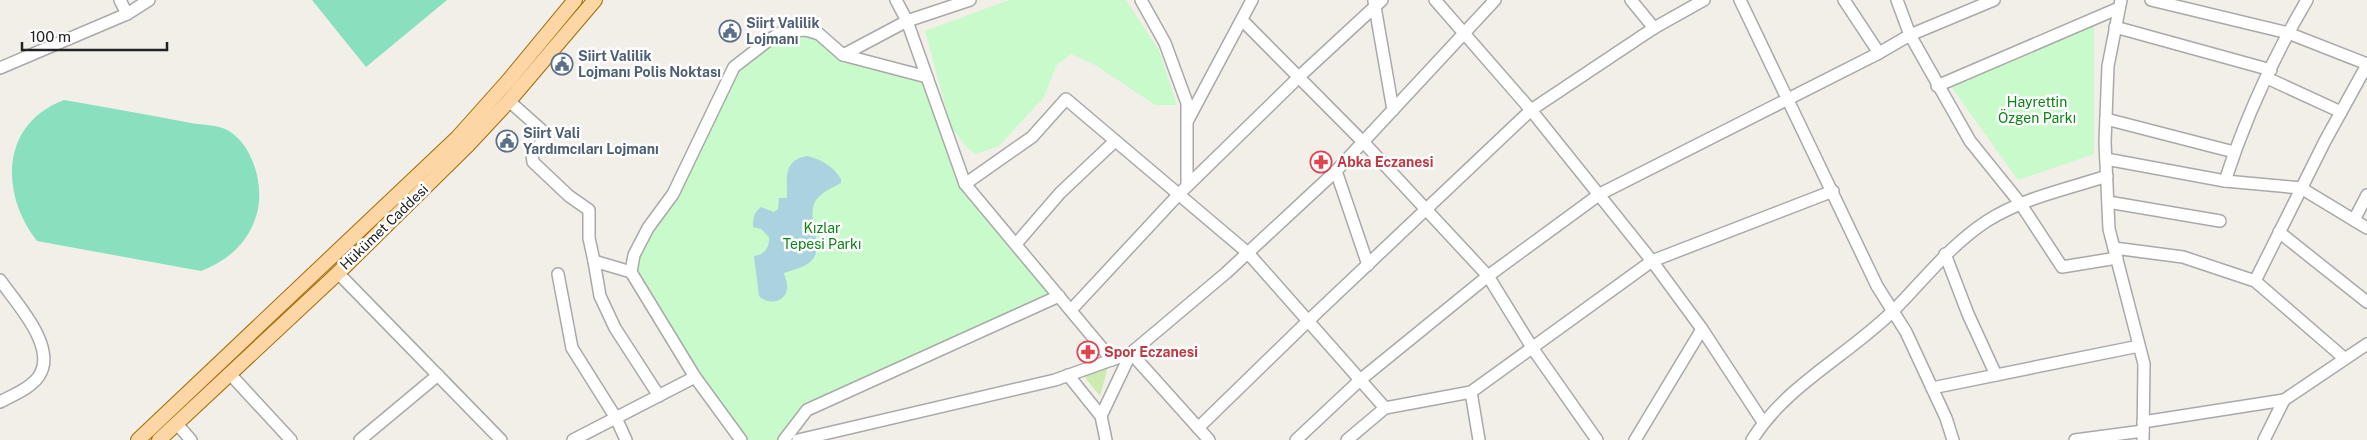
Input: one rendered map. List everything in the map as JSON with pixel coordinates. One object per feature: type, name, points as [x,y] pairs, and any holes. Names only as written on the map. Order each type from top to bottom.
[{"type":"main road","points":[[138,440],[458,137],[508,81],[575,0]]},
{"type":"main road","name":"Hükümet Caddesi","points":[[159,440],[338,272],[468,145],[509,101],[594,0]]},
{"type":"street","points":[[120,0],[127,14]]},
{"type":"street","points":[[0,68],[127,14],[149,0]]},
{"type":"street","points":[[896,0],[906,21],[965,184],[1112,360]]},
{"type":"street","points":[[1141,0],[1165,43],[1187,103],[1183,190]]},
{"type":"street","points":[[1187,122],[1252,0]]},
{"type":"street","points":[[1435,0],[1531,110],[1600,194],[1702,329],[1763,422]]},
{"type":"street","points":[[798,440],[892,419],[1068,375],[1131,353],[1248,253],[1336,171],[1495,0]]},
{"type":"street","points":[[1631,0],[1654,28]]},
{"type":"street","points":[[1198,428],[1531,110],[1654,28],[1704,0]]},
{"type":"street","points":[[1740,0],[1877,286],[1906,332],[1953,440]]},
{"type":"street","points":[[1844,0],[1879,53]]},
{"type":"street","points":[[1897,0],[1910,35],[1937,86],[1970,141],[2020,203],[2062,267],[2116,253],[2183,257],[2255,281],[2344,358]]},
{"type":"street","points":[[1296,440],[1360,380],[1488,276],[1600,194],[1879,53],[1910,35],[1978,3],[1994,0]]},
{"type":"street","points":[[2151,0],[2288,32],[2366,71],[2341,112],[2255,281]]},
{"type":"street","points":[[2225,181],[2234,152],[2288,32],[2307,0]]},
{"type":"street","points":[[843,54],[906,21],[963,1]]},
{"type":"street","points":[[1376,2],[1393,110]]},
{"type":"street","points":[[1071,310],[1183,190],[1376,2]]},
{"type":"street","points":[[1937,86],[2120,4]]},
{"type":"street","points":[[2120,4],[2108,66],[2106,119],[2108,202],[2110,229],[2144,364],[2143,431]]},
{"type":"street","points":[[1242,20],[1363,142],[1488,276],[1533,349],[1597,440]]},
{"type":"street","points":[[2115,27],[2269,74],[2341,112]]},
{"type":"street","points":[[631,272],[634,255],[648,228],[673,194],[734,67],[769,40],[782,32],[806,30],[819,34],[843,54],[927,77]]},
{"type":"street","points":[[965,184],[1032,137],[1066,99],[1115,141],[1183,190],[1248,253],[1385,408]]},
{"type":"street","points":[[509,101],[544,133],[544,139],[532,155],[533,162],[569,196],[589,210],[589,238],[600,296],[615,328],[659,396]]},
{"type":"street","points":[[2106,119],[2234,152]]},
{"type":"street","points":[[1016,244],[1060,192],[1115,141]]},
{"type":"street","points":[[2106,159],[2225,181],[2301,188],[2367,228]]},
{"type":"street","points":[[1336,171],[1368,265]]},
{"type":"street","points":[[1752,440],[1763,422],[1814,375],[1893,311],[1945,254],[1986,221],[2020,203],[2107,176]]},
{"type":"street","points":[[1347,440],[1385,408],[1471,392],[1533,349],[1652,261],[1833,191]]},
{"type":"street","points":[[2354,220],[2367,195]]},
{"type":"street","points":[[2108,202],[2220,221]]},
{"type":"street","points":[[2279,232],[2367,302]]},
{"type":"street","points":[[1945,254],[1968,314],[1996,375]]},
{"type":"street","points":[[594,261],[631,272],[696,377],[741,440]]},
{"type":"street","points":[[338,272],[501,440]]},
{"type":"street","points":[[558,274],[572,348],[616,418],[626,440]]},
{"type":"street","points":[[0,280],[42,343],[45,359],[39,376],[22,390],[0,402]]},
{"type":"street","points":[[784,440],[807,410],[1059,296]]},
{"type":"street","points":[[0,298],[12,297]]},
{"type":"street","points":[[1635,440],[1702,329]]},
{"type":"street","points":[[2075,440],[2143,431],[2284,400],[2367,344]]},
{"type":"street","points":[[1932,388],[2139,346]]},
{"type":"street","points":[[1101,416],[1131,353]]},
{"type":"street","points":[[1131,353],[1209,440]]},
{"type":"street","points":[[229,373],[291,440]]},
{"type":"street","points":[[360,440],[438,375]]},
{"type":"street","points":[[1068,375],[1101,416],[1106,440]]},
{"type":"street","points":[[572,440],[696,377]]},
{"type":"street","points":[[1471,392],[1479,440]]},
{"type":"street","points":[[2264,440],[2284,400]]},
{"type":"street","points":[[177,424],[191,440]]},
{"type":"green space","points":[[312,0],[447,0],[366,67]]},
{"type":"green space","points":[[1009,0],[1126,0],[1159,50],[1177,105],[1155,105],[1097,66],[1071,54],[1057,65],[1044,97],[999,146],[976,154],[967,148],[951,127],[925,31]]},
{"type":"green space","name":"Hayrettin Özgen Parkı","points":[[2094,24],[2094,154],[2018,180],[1950,85]]},
{"type":"green space","name":"Kızlar Tepesi Parkı","points":[[806,30],[843,55],[927,77],[965,184],[1059,296],[807,410],[784,440],[741,440],[631,272],[634,255],[673,194],[734,67],[769,40]]},
{"type":"green space","points":[[64,100],[216,126],[229,131],[250,155],[259,188],[258,209],[255,220],[238,248],[221,261],[201,271],[37,241],[25,222],[17,203],[12,182],[13,162],[18,143],[28,126],[43,111]]},
{"type":"green space","points":[[1108,367],[1100,396],[1083,375]]},
{"type":"water","points":[[807,156],[822,161],[830,167],[838,174],[841,183],[822,194],[816,200],[813,208],[816,242],[814,257],[806,265],[784,273],[787,285],[786,294],[780,300],[767,301],[759,296],[754,256],[766,250],[769,237],[761,229],[753,227],[754,215],[761,207],[774,212],[778,209],[779,198],[787,198],[787,177],[790,166],[799,158]]},
{"type":"place","name":"Siirt Valilik Lojmanı","points":[[730,31]]},
{"type":"place","name":"Siirt Valilik Lojmanı Polis Noktası","points":[[562,64]]},
{"type":"place","name":"Siirt Vali Yardımcıları Lojmanı","points":[[507,141]]},
{"type":"place","name":"Abka Eczanesi","points":[[1321,162]]},
{"type":"place","name":"Spor Eczanesi","points":[[1088,352]]}]
